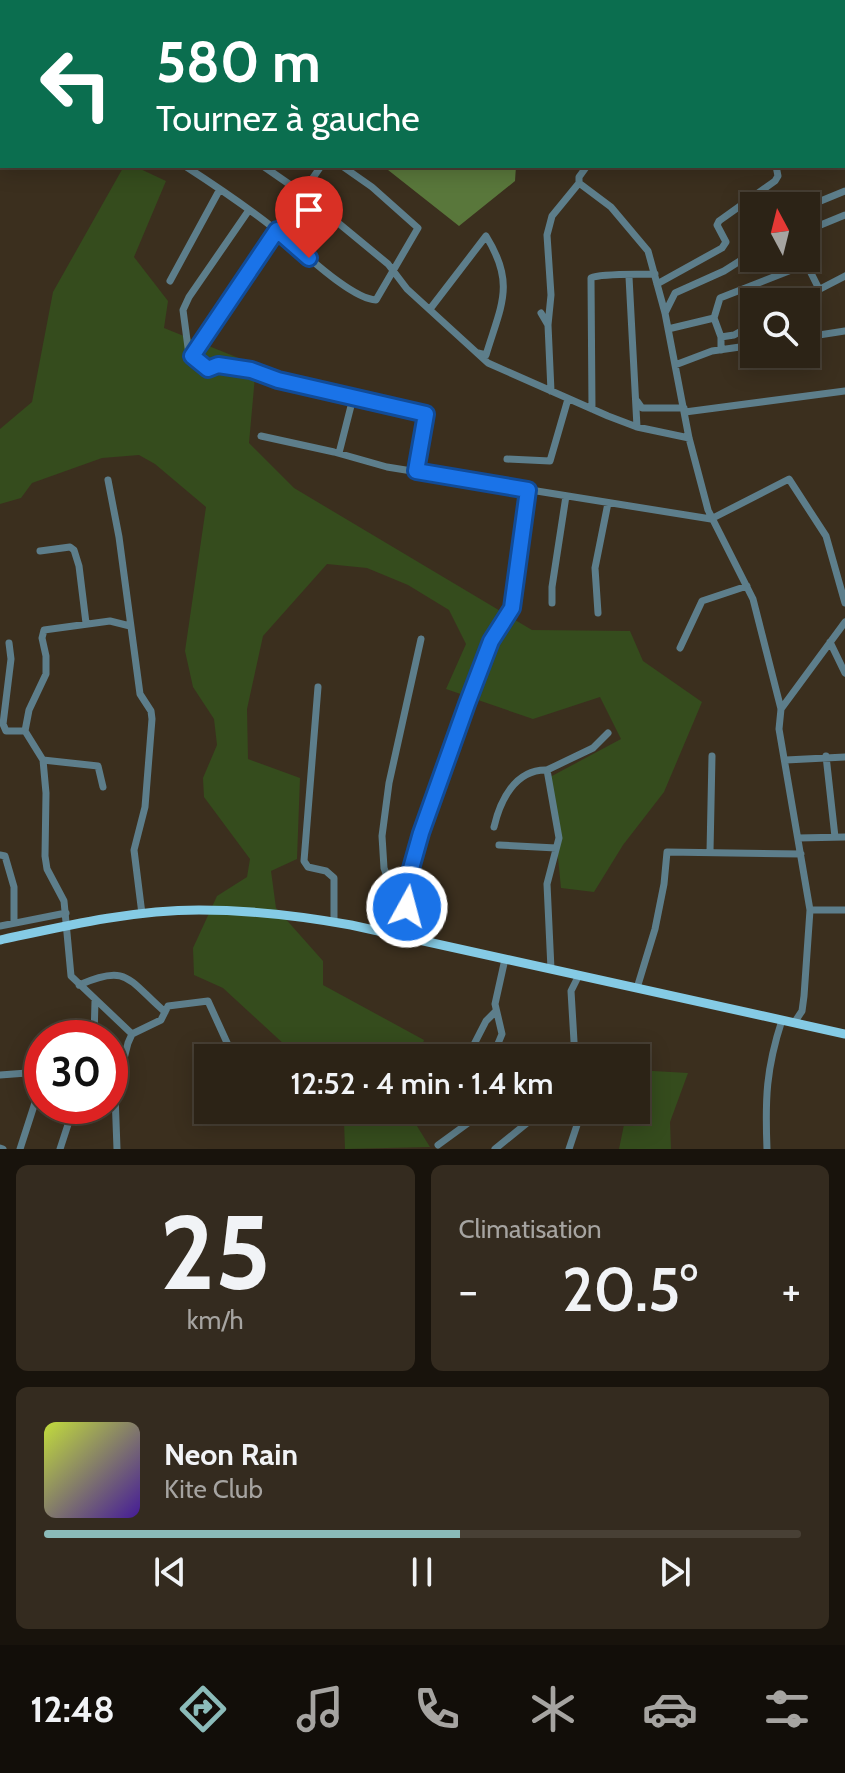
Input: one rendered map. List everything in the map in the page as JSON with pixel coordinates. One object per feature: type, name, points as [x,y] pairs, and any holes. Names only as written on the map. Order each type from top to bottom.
[{"type":"main road","points":[[0,940],[142,914],[197,910],[334,922],[845,1034]]},
{"type":"street","points":[[188,168],[277,230],[331,275],[371,300],[379,297],[417,233],[416,224],[345,168]]},
{"type":"street","points":[[266,168],[302,193],[393,269],[407,289],[488,363],[637,427],[689,438]]},
{"type":"street","points":[[192,356],[320,168]]},
{"type":"street","points":[[551,391],[548,325],[551,295],[547,235],[552,216],[579,183],[586,168]]},
{"type":"street","points":[[657,284],[722,248],[726,242],[717,225],[719,221],[775,181],[778,176],[776,168]]},
{"type":"street","points":[[579,183],[611,207],[648,251],[665,313],[689,438],[711,519],[732,553],[753,599],[781,709],[779,729],[810,910],[802,1011],[794,1023]]},
{"type":"street","points":[[170,281],[220,189]]},
{"type":"street","points":[[820,201],[845,191]]},
{"type":"street","points":[[249,210],[183,310],[189,355],[208,369],[218,365],[251,370],[278,380],[426,414],[416,471]]},
{"type":"street","points":[[820,225],[845,215]]},
{"type":"street","points":[[430,309],[486,236],[502,267],[505,293],[486,355],[477,353]]},
{"type":"street","points":[[665,313],[675,293],[740,261]]},
{"type":"street","points":[[721,350],[721,337],[714,318],[720,298],[787,272]]},
{"type":"street","points":[[592,409],[591,278],[599,275],[629,277],[655,274]]},
{"type":"street","points":[[820,288],[845,276]]},
{"type":"street","points":[[629,277],[637,427]]},
{"type":"street","points":[[541,313],[548,325]]},
{"type":"street","points":[[668,329],[714,318]]},
{"type":"street","points":[[820,335],[845,331]]},
{"type":"street","points":[[721,337],[740,332]]},
{"type":"street","points":[[675,365],[740,347]]},
{"type":"street","points":[[636,399],[642,408],[684,410],[845,391]]},
{"type":"street","points":[[339,453],[353,398]]},
{"type":"street","points":[[507,459],[550,461],[568,399]]},
{"type":"street","points":[[261,436],[387,467],[711,519],[789,479],[826,536],[845,603]]},
{"type":"street","points":[[108,480],[141,697],[151,711],[152,719],[145,807],[134,850],[142,914]]},
{"type":"street","points":[[403,897],[421,833],[471,692],[491,641],[512,608],[528,490]]},
{"type":"street","points":[[552,603],[566,496]]},
{"type":"street","points":[[598,613],[595,568],[608,503]]},
{"type":"street","points":[[40,551],[70,547],[74,550],[86,623]]},
{"type":"street","points":[[680,648],[702,601],[747,586]]},
{"type":"street","points":[[130,626],[110,621],[48,629],[43,633],[46,674],[29,710],[25,731],[43,760],[45,856],[47,869],[64,901],[71,976],[132,1034]]},
{"type":"street","points":[[781,709],[845,622]]},
{"type":"street","points":[[396,935],[407,907],[384,868],[382,836],[389,783],[421,639]]},
{"type":"street","points":[[830,642],[845,673]]},
{"type":"street","points":[[9,643],[11,659],[4,729],[25,731]]},
{"type":"street","points":[[318,687],[304,861],[308,867],[326,871],[334,878],[334,922]]},
{"type":"street","points":[[494,827],[506,794],[515,783],[593,748],[608,733]]},
{"type":"street","points":[[710,852],[712,756]]},
{"type":"street","points":[[826,756],[835,837]]},
{"type":"street","points":[[786,760],[845,757]]},
{"type":"street","points":[[43,760],[98,766],[103,787]]},
{"type":"street","points":[[547,770],[559,838],[546,893],[551,969]]},
{"type":"street","points":[[798,838],[845,837]]},
{"type":"street","points":[[499,845],[556,848]]},
{"type":"street","points":[[637,988],[655,929],[667,852],[801,854]]},
{"type":"street","points":[[0,855],[7,859],[14,887],[14,923]]},
{"type":"street","points":[[810,910],[845,910]]},
{"type":"street","points":[[0,926],[66,913]]},
{"type":"street","points":[[498,1044],[502,1034],[495,1012],[505,959]]},
{"type":"street","points":[[79,985],[107,974],[124,975],[165,1012]]},
{"type":"street","points":[[574,1044],[571,991],[579,975]]},
{"type":"street","points":[[94,1020],[95,1001]]},
{"type":"street","points":[[128,1046],[132,1034],[156,1024],[171,1004],[208,1001],[228,1044]]},
{"type":"street","points":[[474,1044],[486,1021],[495,1012]]},
{"type":"street","points":[[767,1149],[767,1079],[770,1056],[782,1020]]},
{"type":"street","points":[[0,1075],[24,1073]]},
{"type":"street","points":[[20,1149],[28,1124]]},
{"type":"street","points":[[60,1149],[68,1124]]},
{"type":"street","points":[[115,1124],[117,1149]]},
{"type":"street","points":[[438,1145],[467,1124]]},
{"type":"street","points":[[499,1148],[527,1124]]},
{"type":"street","points":[[569,1149],[579,1124]]},
{"type":"green space","points":[[123,168],[138,168],[166,181],[134,257],[168,301],[164,328],[256,365],[249,443],[294,488],[532,630],[630,631],[643,661],[702,702],[664,792],[623,845],[594,892],[561,888],[550,777],[621,739],[600,697],[533,719],[446,689],[466,644],[449,610],[408,585],[367,568],[327,564],[263,636],[247,709],[248,759],[300,778],[297,859],[271,871],[276,908],[323,961],[323,985],[424,1040],[423,1044],[284,1044],[223,988],[194,975],[193,948],[217,896],[247,877],[250,859],[204,797],[203,778],[217,745],[214,719],[193,687],[185,651],[206,507],[155,464],[139,455],[102,458],[32,483],[21,498],[0,504],[0,429],[32,402],[53,292]]},
{"type":"green space","points":[[386,168],[516,168],[515,181],[459,226]]},
{"type":"green space","points":[[650,1071],[688,1073],[670,1122],[671,1149],[619,1149],[624,1124],[650,1124]]},
{"type":"green space","points":[[344,1124],[416,1124],[430,1147],[345,1149]]},
{"type":"route","points":[[309,258],[277,230],[192,356],[208,369],[218,365],[251,370],[278,380],[426,414],[416,471],[528,490],[512,608],[491,641],[480,668],[421,833],[403,897],[407,907]]}]
